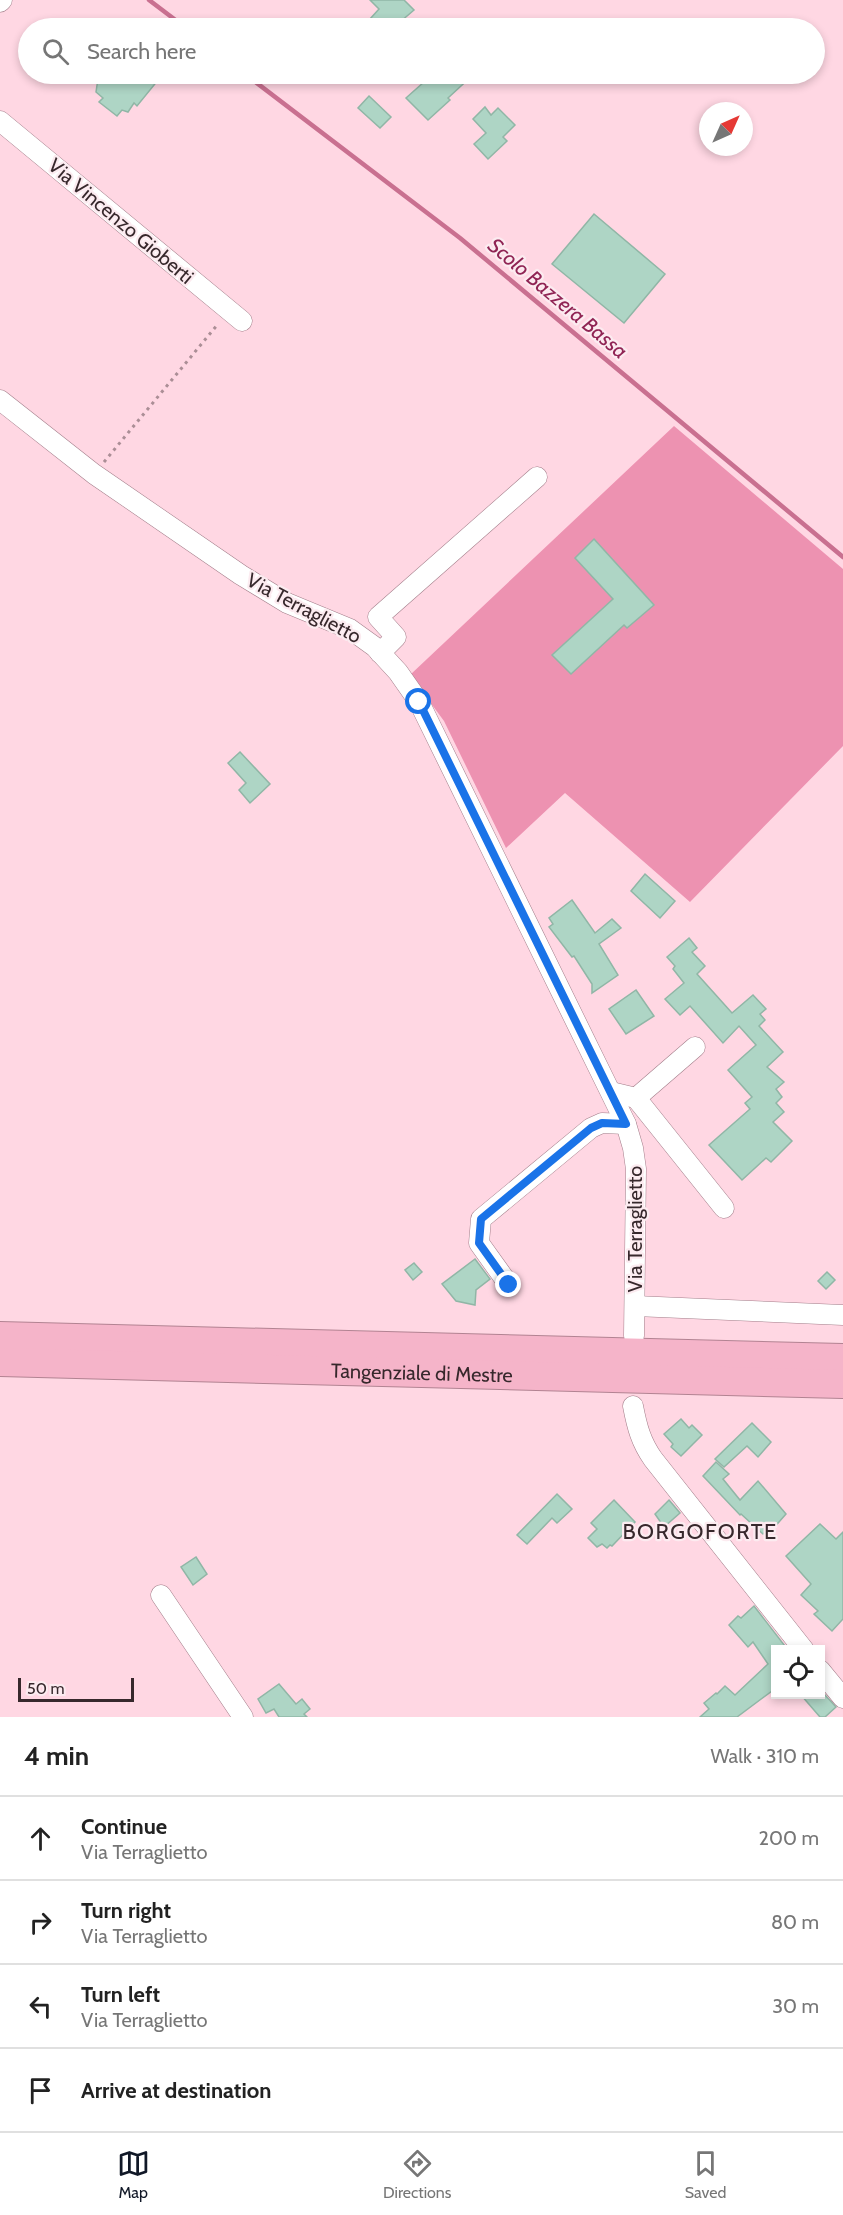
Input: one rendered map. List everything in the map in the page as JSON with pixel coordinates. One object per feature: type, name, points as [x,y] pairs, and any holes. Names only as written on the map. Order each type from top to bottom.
[{"type":"highway","points":[[0,1319],[36,1321],[111,1339]]},
{"type":"highway","name":"Tangenziale di Mestre","points":[[0,1336],[843,1358]]},
{"type":"highway","name":"Tangenziale di Mestre","points":[[0,1362],[843,1384]]},
{"type":"street","name":"Via Vincenzo Gioberti","points":[[0,121],[236,316]]},
{"type":"street","name":"Via Terraglietto","points":[[0,400],[94,474],[241,575],[287,603],[350,629],[380,653],[398,672],[419,702],[626,1124],[636,1169],[634,1336]]},
{"type":"street","points":[[380,653],[396,637],[378,617],[537,477]]},
{"type":"street","points":[[636,1098],[695,1047]]},
{"type":"street","points":[[611,1092],[636,1098],[724,1208]]},
{"type":"street","points":[[509,1285],[479,1243],[481,1219],[591,1128],[602,1123],[626,1124]]},
{"type":"street","points":[[635,1306],[843,1315]]},
{"type":"street","points":[[633,1406],[642,1443],[653,1459],[800,1645]]},
{"type":"street","points":[[161,1595],[243,1717]]},
{"type":"street","points":[[825,1676],[843,1698]]},
{"type":"path","points":[[94,474],[236,316]]},
{"type":"shaded area","points":[[674,426],[843,569],[843,746],[690,902],[565,793],[506,848],[444,721],[410,675]]},
{"type":"building","points":[[370,0],[404,0],[414,10],[405,18],[371,18],[379,9]]},
{"type":"building","points":[[97,84],[155,84],[137,106],[134,103],[128,112],[122,110],[117,116],[99,102],[103,98],[96,92]]},
{"type":"building","points":[[422,84],[463,84],[428,120],[406,98]]},
{"type":"building","points":[[369,96],[391,117],[380,128],[358,108]]},
{"type":"building","points":[[485,107],[491,115],[498,108],[515,125],[503,137],[507,141],[488,159],[474,144],[486,133],[473,119]]},
{"type":"building","points":[[594,214],[665,274],[624,323],[552,264]]},
{"type":"building","points":[[594,539],[654,605],[627,628],[624,625],[571,674],[552,655],[613,599],[575,558]]},
{"type":"building","points":[[240,752],[270,784],[250,803],[239,790],[246,783],[228,763]]},
{"type":"building","points":[[645,874],[675,901],[660,918],[631,891]]},
{"type":"building","points":[[572,900],[595,933],[612,919],[621,928],[599,944],[618,975],[592,993],[592,984],[574,956],[572,957],[549,927],[553,924],[549,918]]},
{"type":"building","points":[[689,938],[697,948],[692,952],[705,966],[697,974],[732,1013],[753,995],[766,1009],[760,1014],[765,1020],[759,1026],[783,1052],[767,1067],[784,1082],[776,1089],[782,1097],[776,1103],[784,1112],[773,1122],[792,1141],[771,1162],[766,1158],[742,1180],[709,1145],[750,1109],[745,1103],[752,1097],[728,1070],[756,1045],[739,1026],[723,1043],[690,1006],[680,1015],[665,999],[684,983],[667,957]]},
{"type":"building","points":[[636,990],[654,1016],[626,1034],[609,1009]]},
{"type":"building","points":[[475,1259],[490,1279],[476,1290],[475,1305],[456,1301],[442,1284]]},
{"type":"building","points":[[414,1263],[422,1272],[413,1280],[405,1270]]},
{"type":"building","points":[[827,1272],[835,1280],[826,1289],[818,1281]]},
{"type":"building","points":[[681,1419],[689,1428],[692,1425],[702,1435],[681,1456],[671,1447],[673,1444],[664,1434]]},
{"type":"building","points":[[752,1423],[771,1442],[758,1457],[747,1446],[724,1467],[715,1459]]},
{"type":"building","points":[[716,1462],[729,1474],[723,1479],[740,1500],[758,1481],[786,1514],[772,1530],[769,1528],[763,1534],[740,1515],[703,1476]]},
{"type":"building","points":[[557,1494],[572,1509],[557,1523],[552,1518],[527,1544],[517,1535]]},
{"type":"building","points":[[614,1500],[635,1522],[612,1546],[607,1548],[602,1544],[597,1547],[588,1538],[597,1529],[591,1523]]},
{"type":"building","points":[[669,1500],[680,1513],[664,1527],[655,1514]]},
{"type":"building","points":[[820,1524],[836,1539],[843,1532],[843,1619],[832,1631],[814,1614],[818,1611],[801,1595],[811,1584],[786,1556]]},
{"type":"building","points":[[196,1557],[207,1574],[193,1585],[181,1567]]},
{"type":"building","points":[[754,1606],[784,1645],[771,1645],[771,1692],[737,1717],[700,1717],[709,1709],[704,1703],[716,1693],[725,1686],[735,1695],[768,1664],[753,1642],[748,1647],[729,1625],[738,1616],[741,1618]]},
{"type":"building","points":[[279,1684],[296,1704],[302,1699],[310,1709],[304,1714],[307,1717],[279,1717],[274,1709],[266,1713],[258,1699]]},
{"type":"building","points":[[825,1695],[836,1707],[825,1717],[820,1717],[804,1699],[825,1699]]},
{"type":"waterway","name":"Scolo Bazzera Bassa","points":[[149,0],[173,18]]},
{"type":"waterway","name":"Scolo Bazzera Bassa","points":[[258,84],[460,238],[843,557]]},
{"type":"district","name":"BORGOFORTE","points":[[700,1531]]},
{"type":"route","points":[[419,702],[626,1124],[602,1123],[591,1128],[481,1219],[479,1243],[509,1285]]}]
